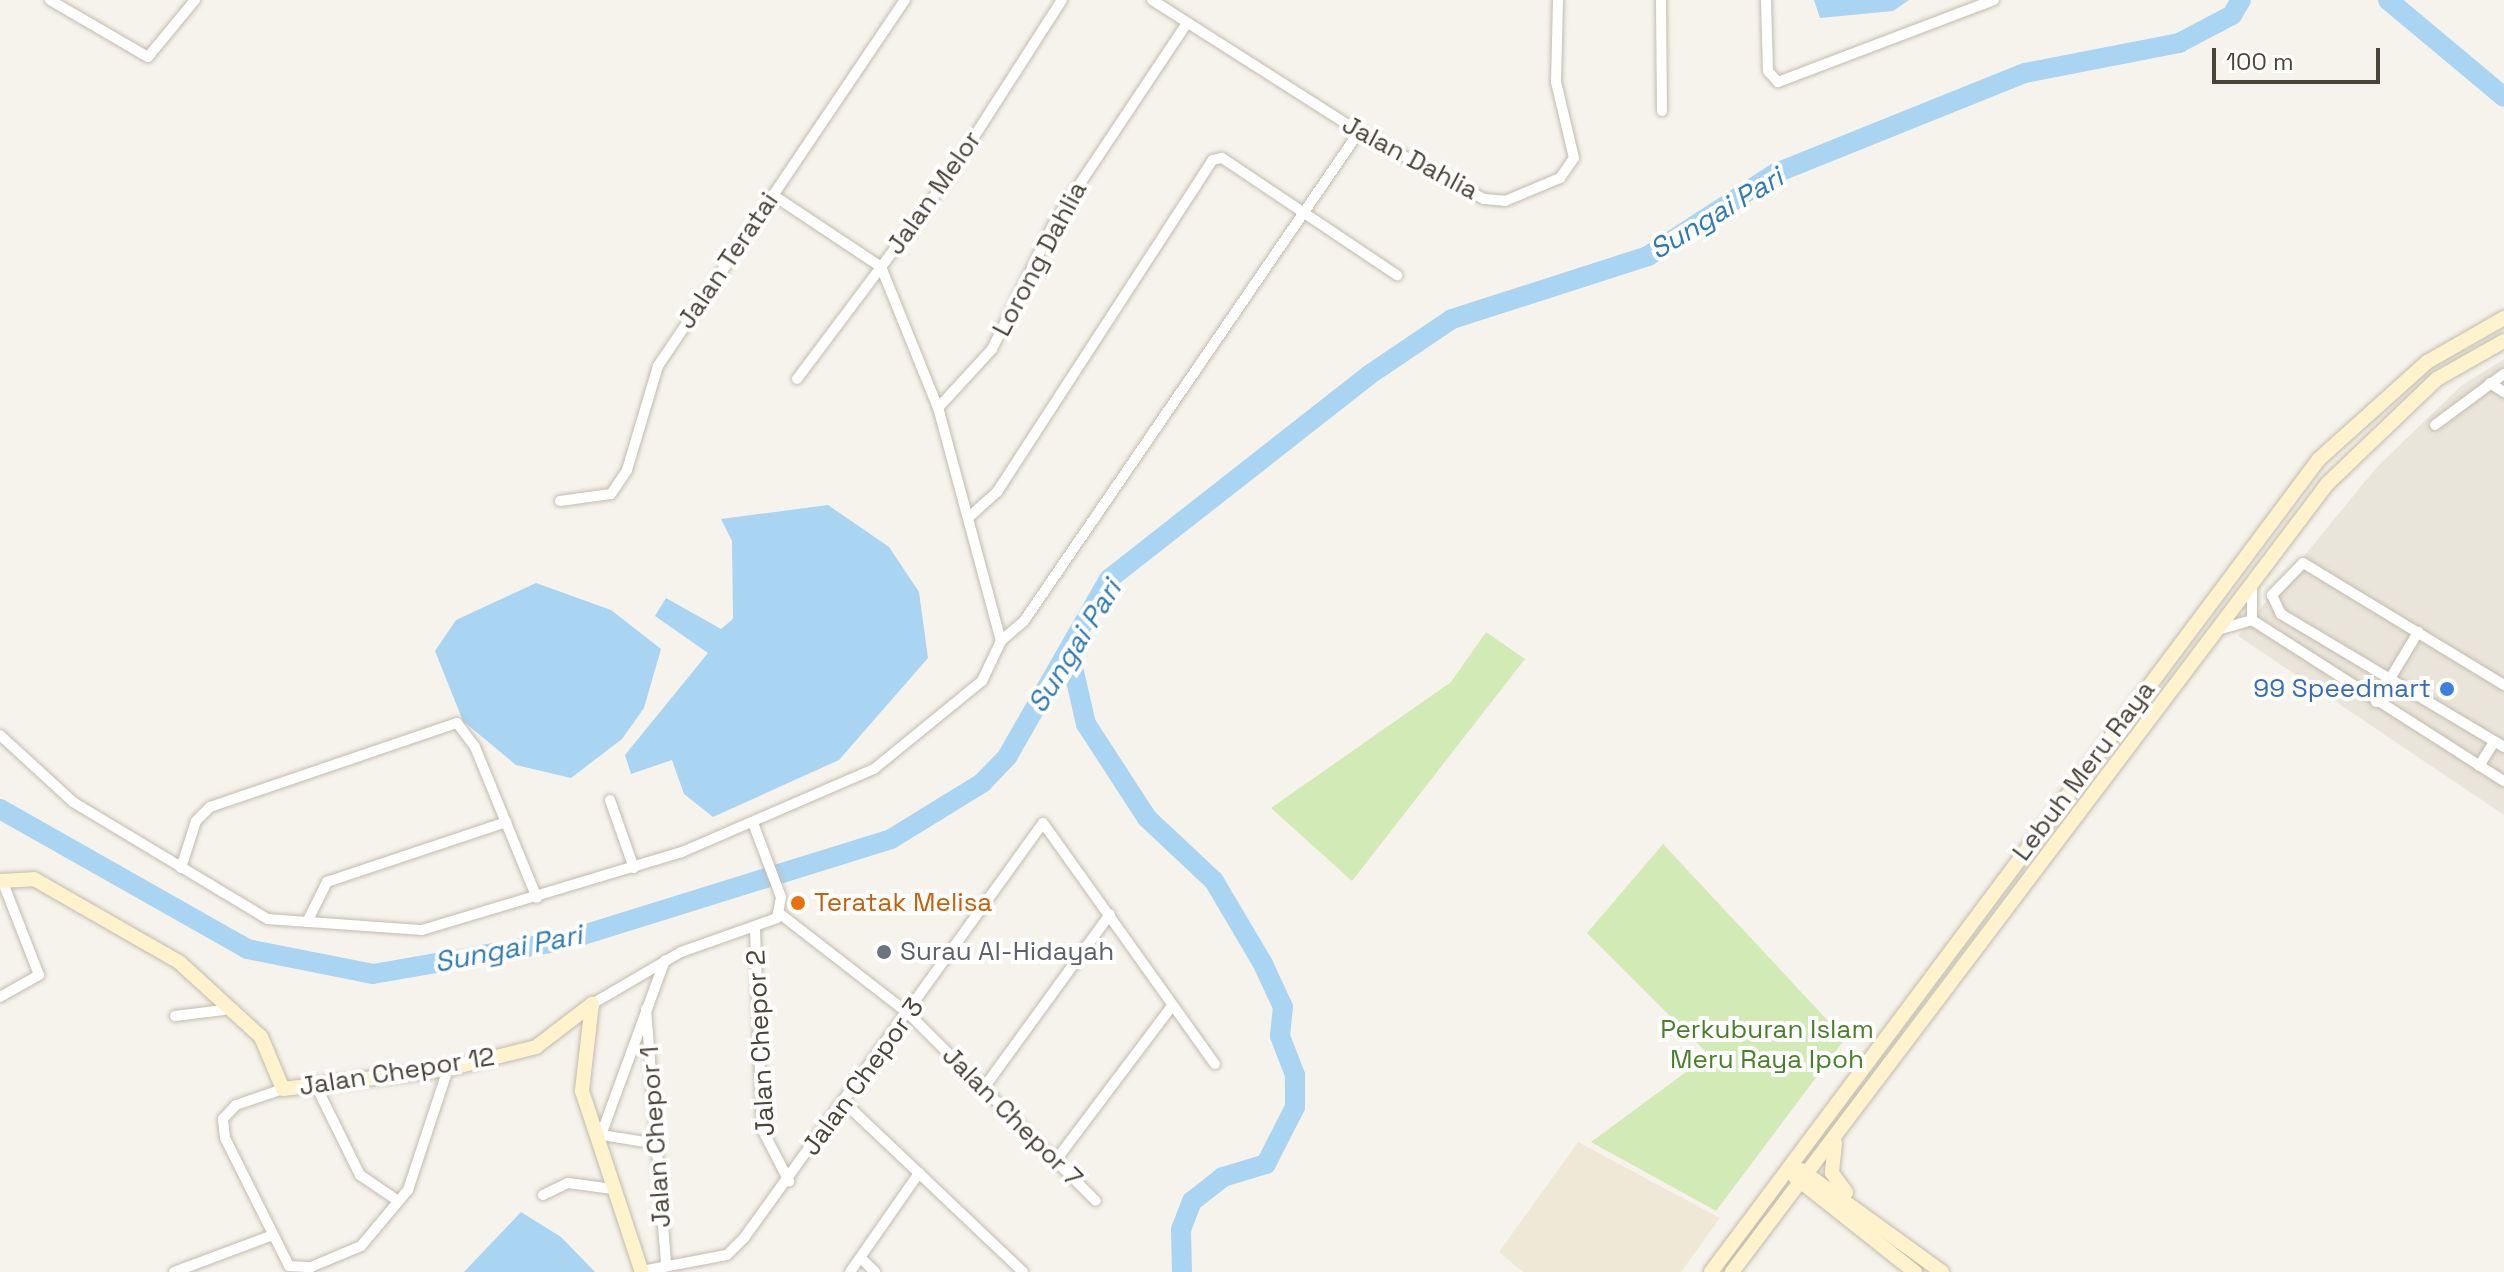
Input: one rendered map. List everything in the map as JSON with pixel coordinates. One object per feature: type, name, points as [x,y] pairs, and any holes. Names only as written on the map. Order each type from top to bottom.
[{"type":"main road","name":"Lebuh Meru Raya","points":[[1711,1272],[2319,459],[2427,362],[2504,318]]},
{"type":"main road","name":"Lebuh Meru Raya","points":[[1732,1272],[2259,571],[2374,434],[2437,379],[2504,341]]},
{"type":"main road","points":[[1,880],[34,879],[179,962],[234,1008],[265,1043],[283,1089]]},
{"type":"main road","points":[[592,1004],[582,1091],[601,1135],[613,1189],[642,1272]]},
{"type":"main road","name":"Jalan Chepor 12","points":[[283,1089],[448,1069],[536,1047],[592,1004]]},
{"type":"main road","points":[[1837,1134],[1832,1173],[1873,1220]]},
{"type":"main road","points":[[1789,1166],[1873,1220],[1942,1272]]},
{"type":"main road","points":[[1804,1178],[1834,1210],[1915,1272]]},
{"type":"main road","points":[[1762,1233],[1796,1204],[1834,1210]]},
{"type":"street","points":[[50,0],[148,57],[195,0]]},
{"type":"street","name":"Jalan Teratai","points":[[560,501],[611,494],[627,470],[658,366],[905,0]]},
{"type":"street","name":"Jalan Melor","points":[[797,379],[881,267],[1062,0]]},
{"type":"street","name":"Jalan Dahlia","points":[[1152,0],[1359,132],[1484,199],[1524,198],[1560,178],[1574,158],[1556,82],[1558,0]]},
{"type":"street","points":[[1661,0],[1662,111]]},
{"type":"street","points":[[1766,0],[1772,80],[1994,0]]},
{"type":"street","name":"Lorong Dahlia","points":[[938,408],[992,349],[1055,221],[1187,23]]},
{"type":"street","points":[[0,735],[73,802],[268,919],[439,928],[634,868],[753,823],[874,769],[982,681],[1001,641],[1024,621],[1359,132]]},
{"type":"street","points":[[968,518],[1006,480],[1213,160],[1222,158],[1397,275]]},
{"type":"street","points":[[773,195],[881,267],[938,408],[1001,641]]},
{"type":"street","points":[[2435,425],[2504,374]]},
{"type":"street","points":[[2490,383],[2504,392]]},
{"type":"street","points":[[2504,685],[2303,563],[2274,591],[2281,614],[2492,745],[2504,747]]},
{"type":"street","points":[[2252,620],[2259,571]]},
{"type":"street","points":[[2206,641],[2238,620],[2252,620],[2504,781]]},
{"type":"street","points":[[2376,702],[2418,632]]},
{"type":"street","points":[[181,868],[196,821],[210,807],[445,724],[464,728],[537,898]]},
{"type":"street","points":[[2479,766],[2492,745]]},
{"type":"street","points":[[610,800],[634,868]]},
{"type":"street","points":[[307,922],[327,882],[506,822]]},
{"type":"street","name":"Jalan Chepor 2","points":[[753,823],[764,844],[781,897],[779,913],[755,929],[762,1129],[789,1181]]},
{"type":"street","name":"Jalan Chepor 3","points":[[642,1272],[727,1255],[789,1181],[846,1104],[1043,823],[1110,914]]},
{"type":"street","points":[[0,997],[39,975],[1,880]]},
{"type":"street","name":"Jalan Chepor 7","points":[[779,913],[909,1014],[1096,1201]]},
{"type":"street","points":[[983,1089],[1110,914],[1215,1064]]},
{"type":"street","points":[[592,1004],[665,960],[755,929]]},
{"type":"street","name":"Jalan Chepor 1","points":[[601,1135],[665,960]]},
{"type":"street","points":[[1056,1160],[1172,1006]]},
{"type":"street","points":[[175,1016],[234,1008]]},
{"type":"street","name":"Jalan Chepor 1","points":[[646,1009],[666,1265]]},
{"type":"street","points":[[283,1089],[236,1105],[223,1119],[225,1138],[289,1266],[311,1267],[361,1246],[398,1201],[421,1166],[448,1069]]},
{"type":"street","points":[[316,1086],[360,1175],[398,1201]]},
{"type":"street","points":[[846,1104],[1023,1272]]},
{"type":"street","points":[[601,1135],[658,1144]]},
{"type":"street","points":[[850,1272],[919,1173]]},
{"type":"street","points":[[543,1195],[568,1183],[613,1189]]},
{"type":"street","points":[[174,1272],[273,1235]]},
{"type":"street","points":[[861,1258],[875,1272]]},
{"type":"shaded area","points":[[2504,359],[2504,815],[2238,636],[2378,466],[2461,386]]},
{"type":"shaded area","points":[[1578,1142],[1720,1218],[1681,1272],[1523,1272],[1499,1252]]},
{"type":"green space","points":[[1486,632],[1525,659],[1352,881],[1271,808],[1451,682]]},
{"type":"green space","name":"Perkuburan Islam Meru Raya Ipoh","points":[[1663,844],[1845,1039],[1716,1211],[1591,1142],[1709,1055],[1587,933]]},
{"type":"water","points":[[1814,0],[1909,0],[1893,11],[1820,18]]},
{"type":"water","points":[[828,505],[889,547],[919,592],[928,658],[839,760],[713,817],[684,794],[672,760],[631,774],[625,755],[708,653],[655,616],[666,598],[721,629],[733,619],[732,541],[721,519]]},
{"type":"water","points":[[536,583],[611,610],[661,649],[644,708],[622,739],[571,778],[516,765],[463,721],[435,651],[456,620]]},
{"type":"water","points":[[521,1212],[561,1237],[595,1272],[464,1272]]},
{"type":"waterway","name":"Sungai Pari","points":[[0,809],[247,949],[373,974],[567,940],[891,839],[982,783],[1007,757],[1109,579],[1369,375],[1452,319],[1648,256],[1776,173],[2025,73],[2179,43],[2232,15],[2241,0]]},
{"type":"waterway","points":[[2388,0],[2504,97]]},
{"type":"waterway","points":[[1069,650],[1086,724],[1147,818],[1214,881],[1263,964],[1283,1007],[1280,1036],[1295,1075],[1295,1107],[1266,1164],[1223,1177],[1192,1201],[1181,1229],[1182,1272]]},
{"type":"place","name":"99 Speedmart","points":[[2447,689]]},
{"type":"place","name":"Teratak Melisa","points":[[798,903]]},
{"type":"place","name":"Surau Al-Hidayah","points":[[884,952]]}]
